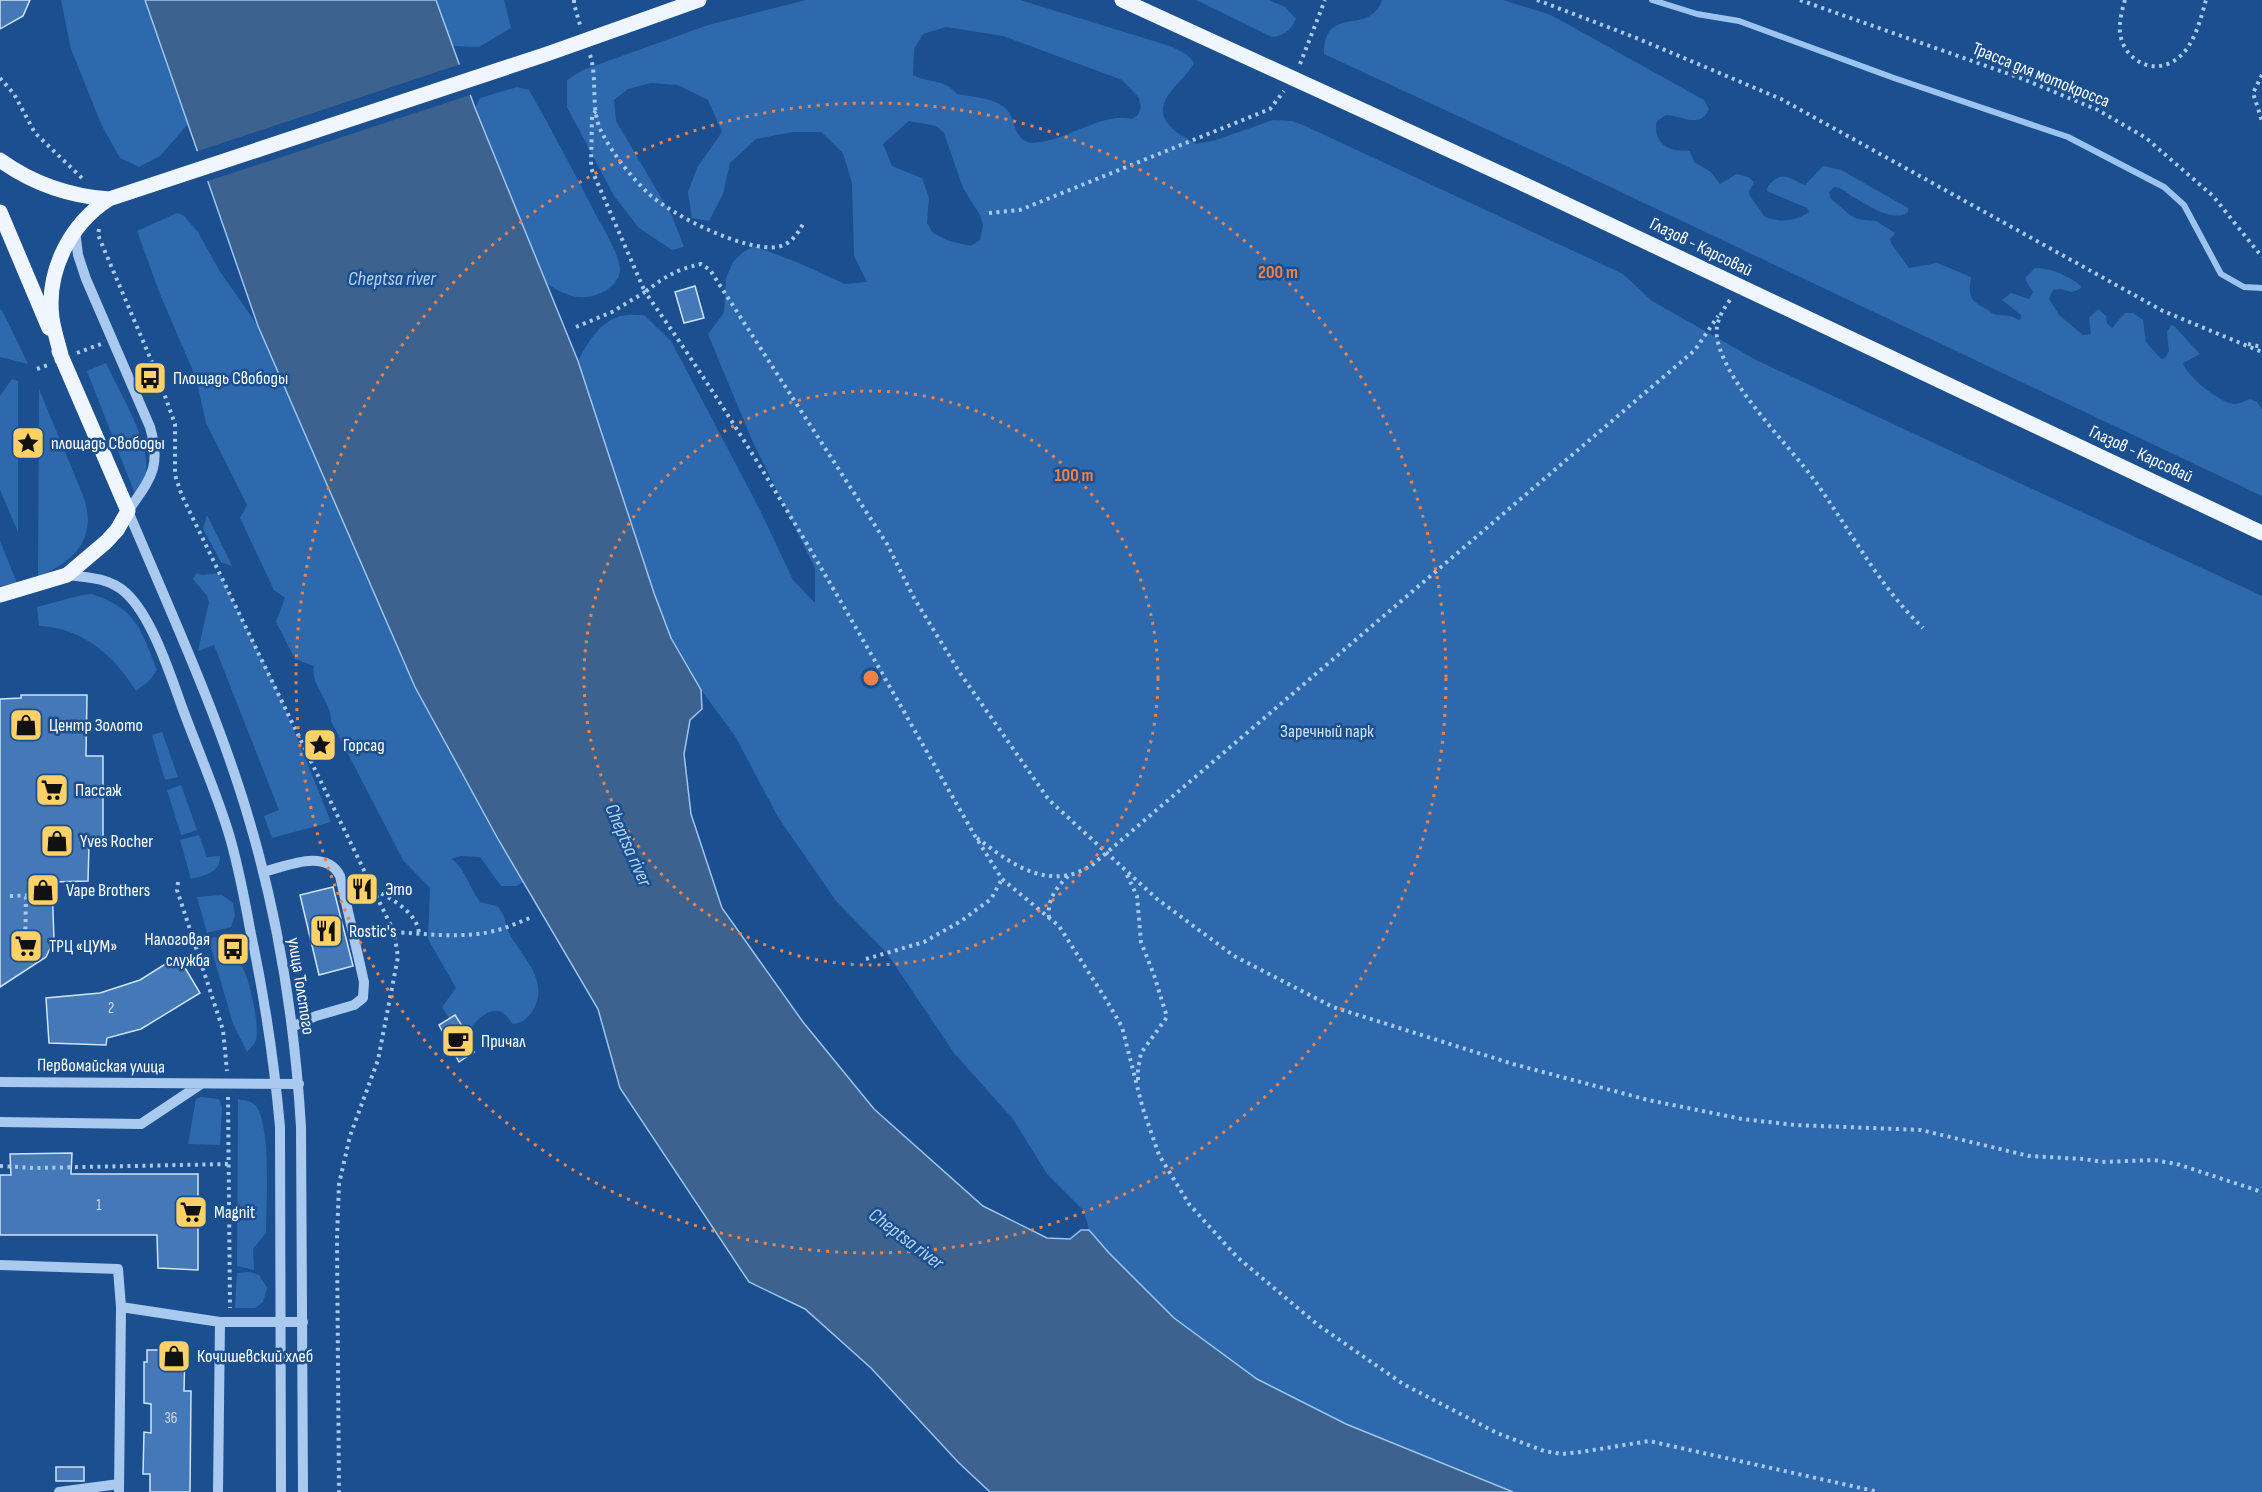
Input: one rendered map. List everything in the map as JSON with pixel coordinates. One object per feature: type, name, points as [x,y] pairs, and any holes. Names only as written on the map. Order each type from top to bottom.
[{"type":"main road","points":[[62,359],[52,318],[51,293],[55,272],[75,229],[86,216],[109,199],[547,54],[699,0]]},
{"type":"main road","name":"Глазов - Карсовай","points":[[1122,0],[1517,181],[2262,533]]},
{"type":"main road","points":[[0,160],[21,175],[49,186],[109,199]]},
{"type":"main road","points":[[0,212],[128,511],[117,530],[106,542],[67,575],[0,595]]},
{"type":"street","points":[[75,229],[78,255],[86,279],[150,427],[155,445],[156,461],[149,479],[128,511]]},
{"type":"street","name":"улица Толстого","points":[[128,511],[189,654],[220,735],[250,822],[264,872],[281,951],[299,1084],[301,1127],[303,1492]]},
{"type":"street","points":[[67,575],[96,577],[113,584],[126,592],[138,606],[168,669],[228,831],[240,877],[257,962],[277,1085],[280,1127],[281,1492]]},
{"type":"street","points":[[264,872],[313,860],[327,862],[336,868],[340,876],[364,982],[363,998],[354,1005],[316,1016],[292,1027]]},
{"type":"street","name":"Первомайская улица","points":[[0,1082],[299,1084]]},
{"type":"street","name":"Первомайская улица","points":[[0,1122],[141,1124],[201,1084]]},
{"type":"street","points":[[0,1264],[118,1269],[121,1307],[119,1488],[59,1492]]},
{"type":"street","points":[[121,1307],[225,1322],[303,1322]]},
{"type":"street","points":[[218,1492],[225,1322]]},
{"type":"path","points":[[989,213],[1020,210],[1270,109],[1294,78],[1325,0]]},
{"type":"path","points":[[1537,0],[1634,37],[1781,99],[2163,311],[2262,352]]},
{"type":"path","name":"Трасса для мотокросса","points":[[1800,0],[2023,79],[2098,110],[2146,138],[2213,196],[2262,257]]},
{"type":"path","points":[[2125,0],[2121,12],[2122,39],[2133,59],[2147,67],[2163,66],[2179,57],[2197,30],[2206,0]]},
{"type":"path","points":[[595,69],[596,111],[600,130],[623,164],[649,195],[687,220],[720,235],[759,247],[776,247],[786,244],[795,238],[803,224]]},
{"type":"path","points":[[2262,75],[2253,93],[2262,121]]},
{"type":"path","points":[[0,78],[14,94],[35,133],[84,180]]},
{"type":"path","points":[[596,111],[592,115],[591,168],[645,292],[692,357],[815,558],[1002,879],[1059,926],[1107,1001],[1122,1027],[1138,1089],[1159,1155],[1190,1204],[1237,1257],[1318,1325],[1403,1383],[1497,1433],[1544,1451],[1562,1454],[1649,1441],[1879,1492]]},
{"type":"path","points":[[100,225],[98,236],[157,374],[175,424],[175,475],[182,496],[394,932],[398,957],[378,1060],[350,1136],[339,1184],[337,1261],[339,1492]]},
{"type":"path","points":[[576,327],[612,312],[645,292],[670,273],[701,264],[710,270],[887,544],[914,598],[979,702],[1049,800],[1125,872],[1234,956],[1279,977],[1333,1007],[1513,1064],[1648,1100],[1773,1123],[1920,1130],[2029,1156],[2102,1162],[2154,1160],[2178,1164],[2262,1192]]},
{"type":"path","points":[[1049,918],[1050,898],[1058,886],[1070,875],[1091,866],[1695,350],[1739,287]]},
{"type":"path","points":[[1718,316],[1716,331],[1719,346],[1740,385],[1814,479],[1879,579],[1902,608],[1923,628]]},
{"type":"path","points":[[37,369],[137,329]]},
{"type":"path","points":[[2239,342],[2262,347]]},
{"type":"path","points":[[975,836],[1005,859],[1035,874],[1070,875]]},
{"type":"path","points":[[1125,872],[1137,896],[1141,942],[1167,1017],[1142,1053],[1138,1069],[1138,1089]]},
{"type":"path","points":[[866,959],[924,942],[961,921],[991,899],[1002,879]]},
{"type":"path","points":[[178,882],[177,890],[224,1030],[228,1084],[229,1164],[225,1322]]},
{"type":"path","points":[[373,889],[391,898],[406,910],[419,926],[419,934]]},
{"type":"path","points":[[25,952],[26,895]]},
{"type":"path","points":[[10,896],[38,895]]},
{"type":"path","points":[[394,932],[482,934],[498,931],[530,918]]},
{"type":"path","points":[[0,1166],[35,1168],[229,1164]]},
{"type":"green space","points":[[61,0],[145,0],[188,124],[160,156],[139,167],[120,158],[102,126],[71,49]]},
{"type":"green space","points":[[436,0],[504,0],[511,28],[479,47],[452,46]]},
{"type":"green space","name":"Заречный парк","points":[[806,0],[1020,0],[1170,46],[1186,55],[1194,63],[1169,94],[1163,110],[1165,119],[1174,130],[1196,144],[1216,140],[1273,120],[1292,121],[1303,125],[1623,274],[1652,301],[1758,361],[2262,596],[2262,1492],[1513,1492],[1346,1424],[1257,1379],[1174,1318],[1089,1230],[1084,1211],[1047,1174],[1013,1119],[954,1053],[886,952],[836,901],[778,817],[735,736],[701,690],[671,638],[654,593],[578,361],[590,340],[600,328],[613,319],[620,316],[644,315],[671,341],[759,508],[793,580],[815,603],[815,568],[751,438],[708,334],[724,313],[726,278],[733,262],[754,246],[845,284],[867,282],[854,256],[852,183],[843,153],[821,132],[793,132],[756,139],[730,163],[723,194],[709,221],[692,218],[688,192],[697,168],[722,132],[708,100],[678,85],[651,83],[628,89],[614,100],[616,121],[672,216],[684,247],[672,250],[639,228],[614,196],[567,107],[567,80],[583,70],[708,25]],"holes":[[[946,27],[1003,36],[1122,80],[1139,98],[1141,107],[1138,115],[1132,119],[1109,119],[1098,122],[1051,140],[1031,143],[1025,141],[1018,134],[1011,115],[998,103],[957,94],[942,83],[913,75],[914,49],[923,34]],[[909,121],[936,126],[944,133],[963,188],[980,215],[983,225],[980,240],[971,246],[949,241],[933,233],[927,223],[929,198],[922,178],[892,166],[883,144]]]},
{"type":"green space","points":[[1196,0],[1269,0],[1285,7],[1296,19],[1287,32],[1272,37]]},
{"type":"green space","points":[[1382,0],[1503,0],[1551,15],[1704,100],[1709,109],[1701,119],[1690,120],[1666,115],[1657,121],[1656,131],[1659,140],[1670,149],[1690,151],[1694,162],[1711,172],[1720,184],[1737,174],[1748,177],[1754,182],[1749,192],[1750,196],[1765,217],[1788,220],[1809,212],[1807,208],[1767,191],[1768,186],[1777,178],[1786,177],[1805,185],[1823,166],[1841,170],[1908,208],[1908,212],[1896,216],[1889,215],[1837,187],[1829,192],[1831,199],[1857,219],[1876,221],[1895,233],[1890,239],[1891,243],[1909,268],[1937,263],[1971,277],[1971,297],[1976,303],[1994,314],[2021,319],[2021,315],[2002,300],[2011,293],[2029,299],[2033,292],[2026,277],[2035,268],[2041,268],[2060,273],[2081,286],[2080,289],[2072,292],[2061,289],[2053,290],[2049,299],[2059,315],[2083,335],[2091,334],[2089,318],[2098,309],[2106,316],[2107,323],[2112,328],[2125,313],[2133,313],[2143,320],[2146,342],[2161,359],[2165,358],[2169,351],[2167,332],[2171,325],[2174,326],[2200,354],[2183,363],[2197,382],[2222,400],[2238,404],[2250,399],[2257,402],[2262,409],[2262,496],[1564,165],[1324,54],[1326,39],[1331,29],[1339,24],[1368,17],[1376,11]]},
{"type":"green space","points":[[517,87],[529,90],[615,251],[620,274],[614,284],[601,293],[586,297],[572,296],[546,283],[475,108],[480,98]]},
{"type":"green space","points":[[177,213],[183,215],[198,232],[219,270],[258,326],[415,686],[523,882],[516,886],[501,886],[480,857],[461,856],[452,859],[457,863],[480,902],[498,907],[504,916],[509,933],[537,980],[537,1001],[532,1012],[522,1022],[513,1024],[503,1013],[492,1012],[481,1017],[468,1035],[455,1015],[449,1018],[442,1007],[456,988],[428,939],[430,888],[403,860],[331,721],[328,707],[315,680],[314,666],[295,659],[276,622],[285,598],[274,590],[240,518],[247,505],[206,423],[196,378],[160,294],[137,231]]},
{"type":"green space","points":[[0,309],[2,310],[28,364],[0,357]]},
{"type":"green space","points":[[106,363],[134,420],[145,451],[145,477],[135,494],[87,371]]},
{"type":"green space","points":[[12,379],[18,381],[18,532],[0,490],[0,396]]},
{"type":"green space","points":[[39,389],[84,498],[87,526],[85,537],[72,556],[38,577]]},
{"type":"green space","points":[[207,515],[232,566],[221,562],[203,529]]},
{"type":"green space","points":[[0,541],[17,583],[0,586]]},
{"type":"green space","points":[[197,573],[202,575],[219,573],[279,693],[331,822],[272,838],[264,816],[279,810],[214,645],[198,651],[209,602],[193,579]]},
{"type":"green space","points":[[92,594],[107,600],[128,614],[146,643],[157,670],[149,681],[136,691],[118,666],[95,646],[69,632],[39,626],[37,607]]},
{"type":"green space","points":[[162,732],[178,777],[165,780],[152,735]]},
{"type":"green space","points":[[181,785],[197,830],[181,835],[167,790]]},
{"type":"green space","points":[[199,835],[207,857],[220,856],[219,862],[210,873],[191,879],[180,840]]},
{"type":"green space","points":[[222,895],[233,903],[235,915],[231,927],[207,933],[197,897]]},
{"type":"green space","points":[[213,937],[224,939],[222,954],[239,961],[250,988],[257,1033],[255,1042],[247,1052],[233,1024],[209,940]]},
{"type":"green space","points":[[201,1097],[219,1099],[222,1107],[220,1145],[188,1144],[196,1099]]},
{"type":"green space","points":[[238,1099],[255,1105],[264,1129],[266,1146],[266,1233],[253,1249],[254,1270],[237,1266]]},
{"type":"green space","points":[[250,1272],[259,1275],[267,1288],[263,1302],[255,1308],[235,1308],[237,1273]]},
{"type":"water","name":"Cheptsa river","points":[[145,0],[436,0],[475,108],[578,361],[671,638],[701,690],[702,709],[690,720],[684,754],[691,814],[722,908],[803,1022],[874,1109],[983,1206],[1047,1238],[1070,1239],[1081,1230],[1089,1230],[1174,1318],[1257,1379],[1346,1424],[1513,1492],[990,1492],[958,1462],[871,1368],[805,1309],[749,1282],[620,1088],[598,1009],[498,839],[415,687],[258,326]]},
{"type":"pier","points":[[461,64],[473,94],[205,182],[195,152]]},
{"type":"building","points":[[0,0],[30,0],[23,16],[0,29]]},
{"type":"building","points":[[695,286],[704,318],[684,323],[675,292]]},
{"type":"building","name":"Пассаж","points":[[21,695],[87,695],[86,756],[103,756],[103,845],[89,845],[88,881],[52,882],[54,940],[46,957],[0,987],[0,699],[21,698]]},
{"type":"building","name":"Rostic's","points":[[333,887],[353,966],[319,975],[300,895]]},
{"type":"building","points":[[178,956],[200,993],[141,1029],[107,1038],[106,1045],[49,1043],[46,998],[100,993],[140,980]]},
{"type":"building","name":"Причал","points":[[455,1015],[468,1035],[465,1037],[474,1052],[459,1062],[439,1025]]},
{"type":"building","points":[[72,1153],[71,1174],[198,1174],[198,1270],[158,1268],[157,1235],[0,1235],[0,1175],[11,1175],[10,1154]]},
{"type":"building","points":[[147,1350],[185,1350],[184,1391],[191,1391],[190,1492],[150,1492],[150,1474],[143,1474],[144,1432],[151,1433],[151,1404],[144,1403],[144,1362],[147,1362]]},
{"type":"building","points":[[56,1467],[84,1467],[84,1481],[56,1481]]},
{"type":"waterway","points":[[1652,0],[1697,14],[1739,21],[1894,78],[2068,137],[2164,187],[2184,205],[2221,274],[2244,287],[2262,288]]},
{"type":"place","name":"Площадь Свободы","points":[[150,378]]},
{"type":"place","name":"площадь Свободы","points":[[28,443]]},
{"type":"place","name":"Центр Золото","points":[[26,725]]},
{"type":"place","name":"Горсад","points":[[320,745]]},
{"type":"place","name":"Пассаж","points":[[52,790]]},
{"type":"place","name":"Yves Rocher","points":[[57,841]]},
{"type":"place","name":"Это","points":[[362,889]]},
{"type":"place","name":"Vape Brothers","points":[[43,890]]},
{"type":"place","name":"Rostic's","points":[[326,931]]},
{"type":"place","name":"ТРЦ «ЦУМ»","points":[[26,946]]},
{"type":"place","name":"Налоговая служба","points":[[233,949]]},
{"type":"place","name":"Причал","points":[[458,1041]]},
{"type":"place","name":"Magnit","points":[[191,1212]]},
{"type":"place","name":"Кочишевский хлеб","points":[[174,1356]]}]
